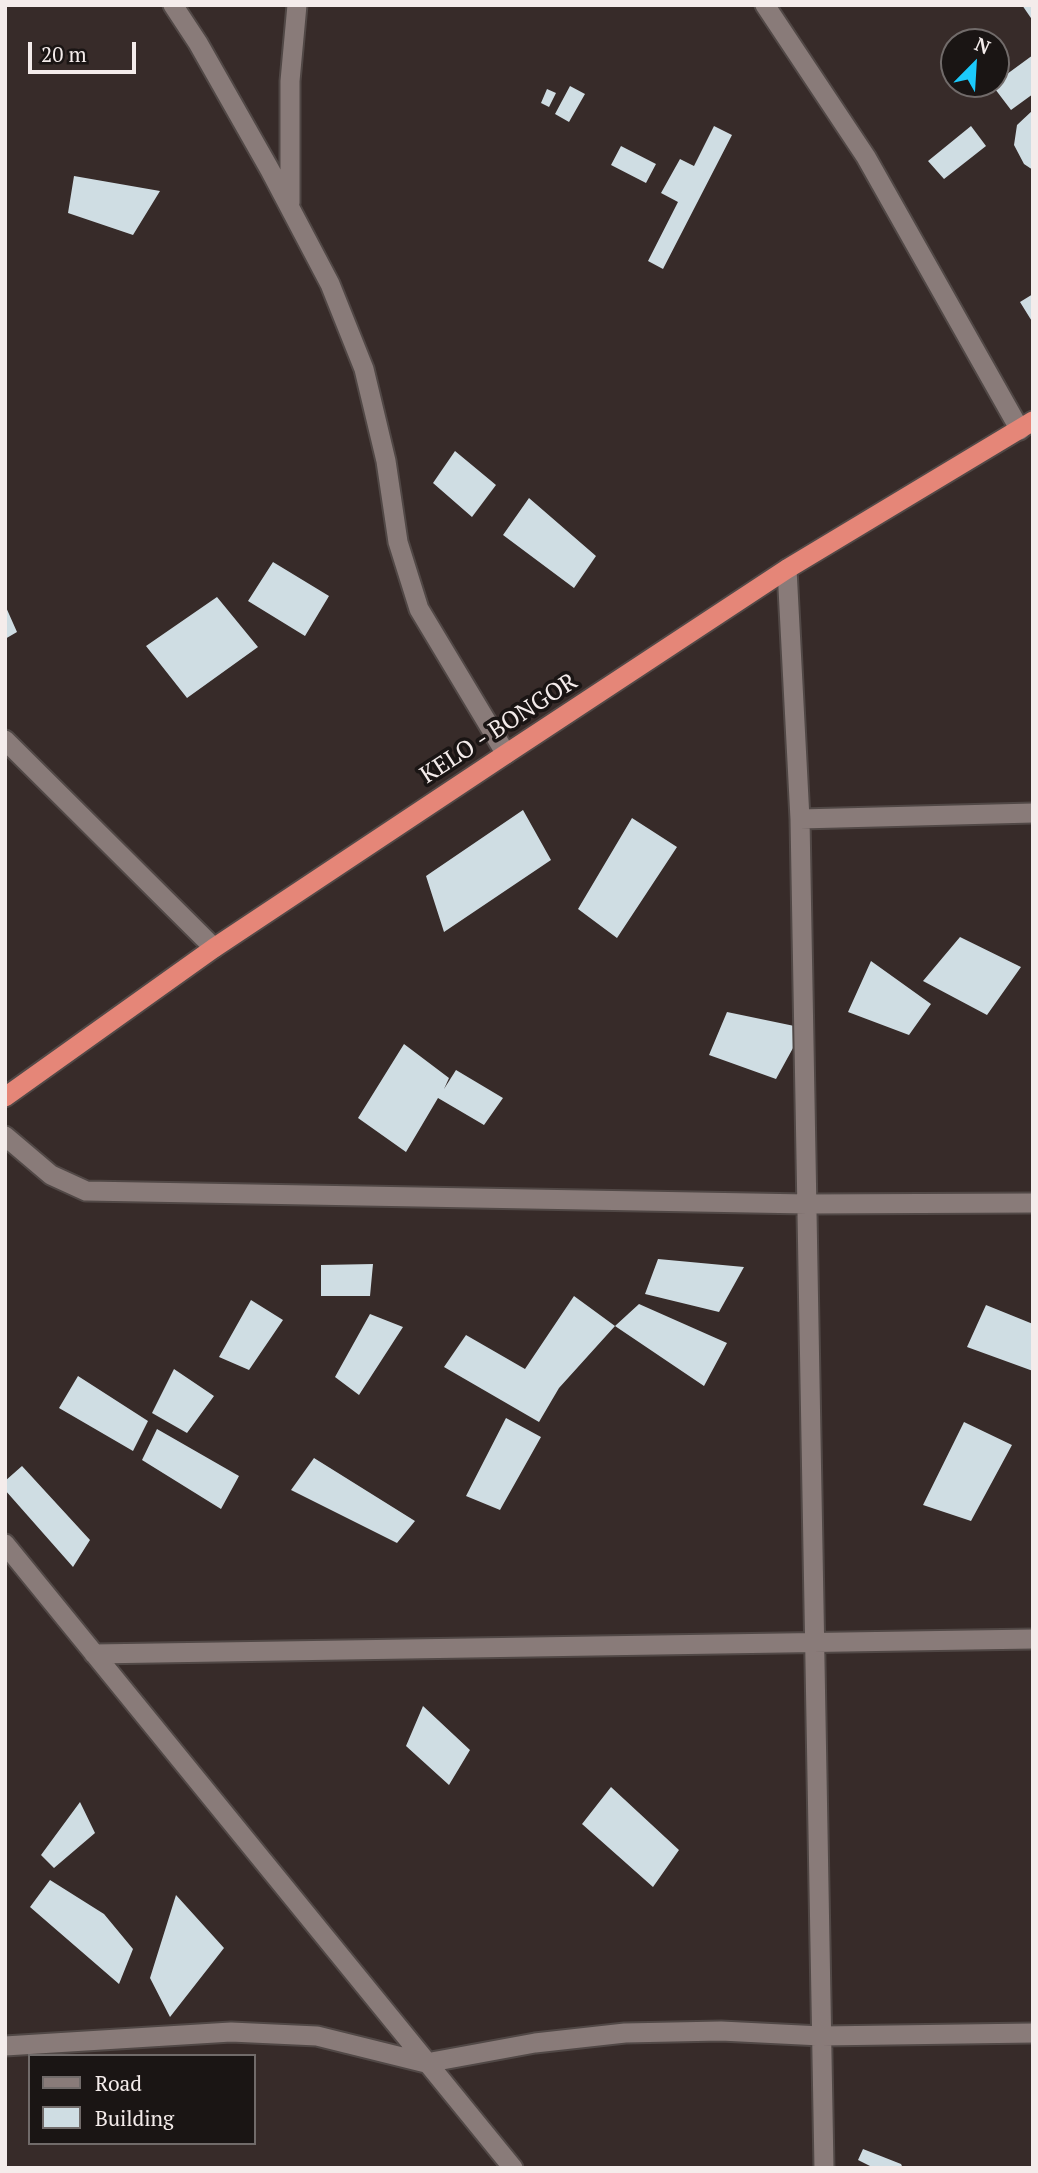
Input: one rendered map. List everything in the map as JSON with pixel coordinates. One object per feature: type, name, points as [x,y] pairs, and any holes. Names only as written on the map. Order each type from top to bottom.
[{"type":"highway","name":"KELO - BONGOR","points":[[5,1097],[214,948],[787,569],[1026,426]]},
{"type":"street","points":[[173,5],[198,43],[330,284],[364,369],[386,461],[398,542],[419,609],[506,754]]},
{"type":"street","points":[[290,209],[290,81],[297,5]]},
{"type":"street","points":[[765,5],[866,157],[1026,426]]},
{"type":"street","points":[[787,569],[800,818],[824,2168]]},
{"type":"street","points":[[5,740],[214,948]]},
{"type":"street","points":[[800,818],[1033,813]]},
{"type":"street","points":[[5,1136],[51,1175],[86,1191],[807,1204],[1033,1203]]},
{"type":"street","points":[[5,1544],[513,2168]]},
{"type":"street","points":[[94,1654],[1033,1639]]},
{"type":"street","points":[[5,2046],[256,2033],[317,2036],[426,2063],[535,2043],[625,2033],[720,2031],[821,2036],[1033,2033]]},
{"type":"building","points":[[1022,5],[1033,5],[1033,21]]},
{"type":"building","points":[[1033,55],[1033,94],[1011,110],[1002,98],[1010,98],[1010,72]]},
{"type":"building","points":[[570,86],[585,94],[569,122],[555,114]]},
{"type":"building","points":[[547,89],[556,93],[549,107],[541,103]]},
{"type":"building","points":[[1033,110],[1033,170],[1024,164],[1014,145],[1017,125]]},
{"type":"building","points":[[714,126],[732,135],[663,269],[648,261],[678,202],[661,193],[680,159],[694,166]]},
{"type":"building","points":[[971,126],[986,146],[944,179],[928,161]]},
{"type":"building","points":[[621,146],[656,164],[646,183],[611,165]]},
{"type":"building","points":[[74,176],[160,191],[133,235],[68,213]]},
{"type":"building","points":[[1033,294],[1033,323],[1020,302]]},
{"type":"building","points":[[455,451],[496,485],[472,517],[433,483]]},
{"type":"building","points":[[529,498],[596,556],[574,588],[503,535]]},
{"type":"building","points":[[273,562],[329,596],[305,636],[248,601]]},
{"type":"building","points":[[217,597],[258,647],[187,698],[146,646]]},
{"type":"building","points":[[5,605],[17,632],[5,639]]},
{"type":"building","points":[[523,810],[551,860],[444,932],[426,876]]},
{"type":"building","points":[[632,818],[677,847],[617,938],[578,909]]},
{"type":"building","points":[[960,937],[1021,967],[987,1015],[923,981]]},
{"type":"building","points":[[871,961],[931,1004],[909,1035],[848,1012]]},
{"type":"building","points":[[727,1012],[804,1028],[776,1079],[709,1055]]},
{"type":"building","points":[[404,1044],[449,1078],[444,1089],[456,1070],[503,1098],[484,1125],[438,1098],[406,1152],[358,1118]]},
{"type":"building","points":[[658,1259],[744,1267],[719,1312],[645,1294]]},
{"type":"building","points":[[373,1264],[370,1296],[321,1296],[321,1265]]},
{"type":"building","points":[[574,1296],[615,1326],[559,1388],[539,1422],[444,1367],[466,1335],[525,1369]]},
{"type":"building","points":[[251,1300],[283,1320],[249,1370],[219,1357]]},
{"type":"building","points":[[639,1304],[727,1343],[704,1386],[615,1326]]},
{"type":"building","points":[[986,1305],[1033,1324],[1033,1371],[967,1347]]},
{"type":"building","points":[[370,1314],[403,1327],[359,1395],[335,1377]]},
{"type":"building","points":[[174,1369],[214,1396],[187,1433],[152,1413]]},
{"type":"building","points":[[78,1376],[148,1421],[133,1451],[59,1408]]},
{"type":"building","points":[[506,1418],[541,1437],[500,1510],[466,1496]]},
{"type":"building","points":[[964,1422],[1012,1445],[971,1521],[923,1505]]},
{"type":"building","points":[[157,1429],[239,1476],[221,1509],[142,1460]]},
{"type":"building","points":[[314,1458],[415,1521],[397,1543],[291,1490]]},
{"type":"building","points":[[22,1466],[90,1540],[73,1567],[5,1490],[5,1481]]},
{"type":"building","points":[[423,1706],[470,1750],[449,1785],[406,1746]]},
{"type":"building","points":[[611,1787],[679,1850],[653,1887],[582,1824]]},
{"type":"building","points":[[80,1802],[95,1833],[54,1868],[41,1855]]},
{"type":"building","points":[[50,1880],[104,1914],[133,1949],[119,1984],[30,1907]]},
{"type":"building","points":[[176,1895],[224,1948],[170,2017],[150,1978]]},
{"type":"building","points":[[863,2149],[901,2164],[903,2168],[874,2168],[858,2160]]}]
